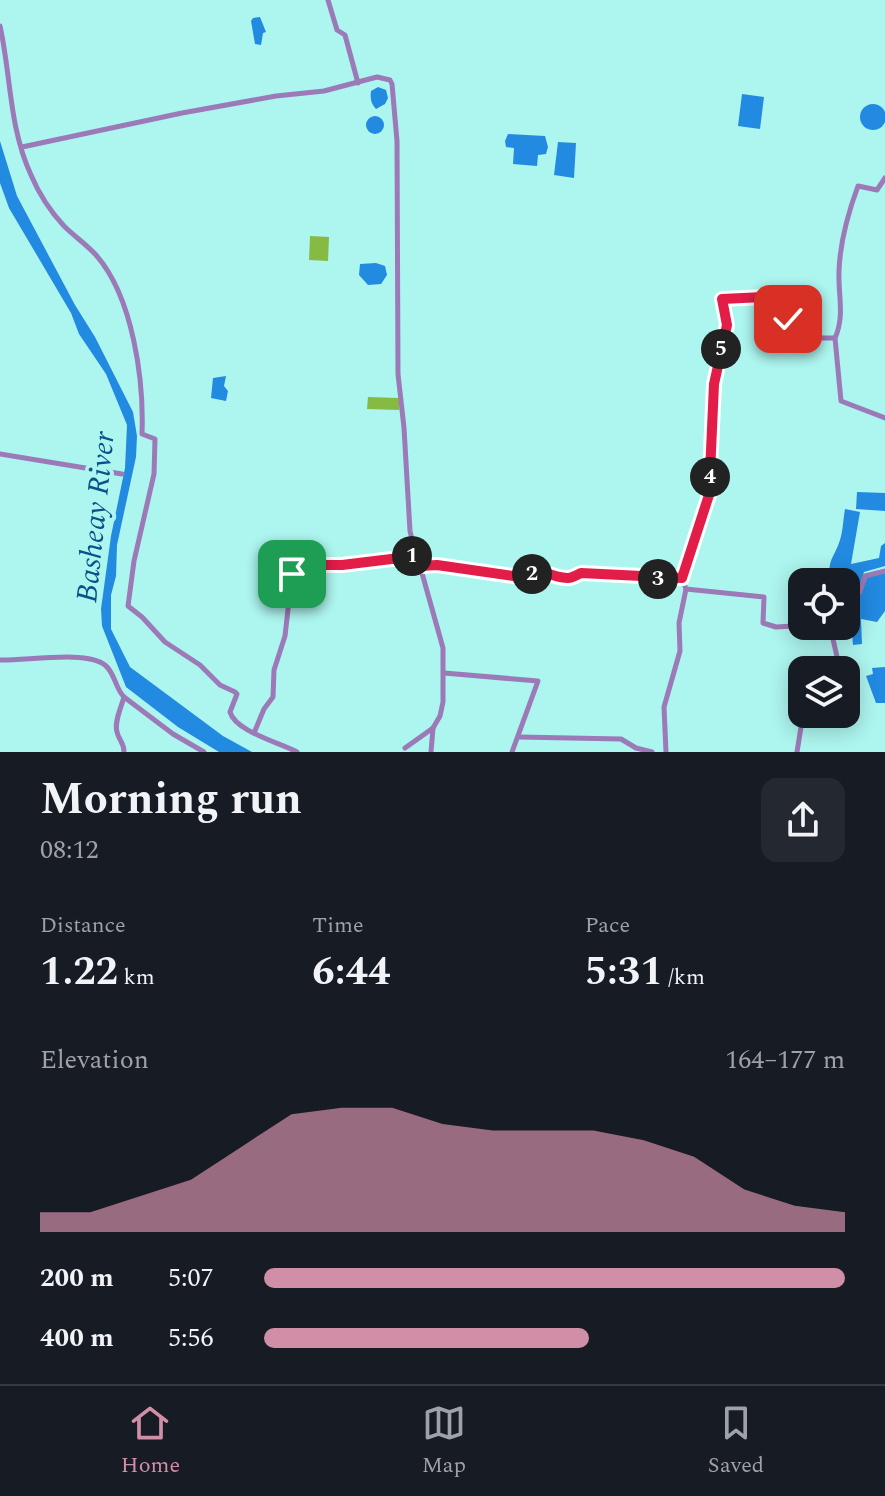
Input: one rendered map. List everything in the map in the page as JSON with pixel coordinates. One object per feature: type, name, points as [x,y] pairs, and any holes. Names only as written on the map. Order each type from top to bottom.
[{"type":"street","points":[[328,0],[337,30],[345,35],[358,83]]},
{"type":"street","points":[[0,26],[14,121],[30,174],[46,205],[97,256],[110,273],[124,301],[142,387],[142,434],[155,439],[154,474],[134,561],[128,606],[165,642],[200,665],[220,685],[235,692],[231,717],[254,733],[297,752]]},
{"type":"street","points":[[22,147],[182,113],[276,96],[324,91],[384,77],[392,84],[397,141],[398,374],[410,531],[443,648],[442,709],[433,728],[431,752]]},
{"type":"street","points":[[885,178],[877,190],[858,186],[853,199],[839,261],[842,325],[835,338],[841,401],[885,418]]},
{"type":"street","points":[[664,751],[664,707],[680,651],[679,623],[686,589],[682,578],[709,495],[714,384],[727,325],[722,299],[788,296],[788,319],[805,338],[835,338]]},
{"type":"street","points":[[0,454],[122,474]]},
{"type":"street","points":[[254,733],[273,697],[274,670],[285,636],[293,565],[342,565],[416,556]]},
{"type":"street","points":[[420,566],[437,565],[527,578],[536,572],[568,578],[581,573],[682,578]]},
{"type":"street","points":[[860,592],[865,576],[885,571]]},
{"type":"street","points":[[686,589],[764,597],[763,623],[788,626]]},
{"type":"street","points":[[0,660],[71,657],[104,663],[117,691],[173,734],[204,752]]},
{"type":"street","points":[[444,673],[538,681],[512,752]]},
{"type":"street","points":[[124,697],[117,728],[124,752]]},
{"type":"street","points":[[405,748],[433,728]]},
{"type":"street","points":[[797,752],[801,728]]},
{"type":"street","points":[[519,737],[621,739],[636,748],[652,752]]},
{"type":"green space","points":[[310,236],[329,237],[328,261],[309,260]]},
{"type":"green space","points":[[368,397],[399,398],[399,410],[367,409]]},
{"type":"water","points":[[260,17],[266,32],[263,33],[261,45],[255,44],[251,21]]},
{"type":"water","points":[[378,87],[386,90],[388,98],[376,109],[371,91]]},
{"type":"water","points":[[742,94],[764,97],[760,129],[738,126]]},
{"type":"water","points":[[873,104],[882,108],[886,117],[882,126],[873,130],[864,126],[860,117],[864,108]]},
{"type":"water","points":[[375,116],[384,125],[375,134],[366,125]]},
{"type":"water","points":[[508,134],[545,136],[548,147],[546,154],[538,155],[537,166],[513,164],[514,148],[506,147],[505,141]]},
{"type":"water","points":[[0,141],[17,196],[133,412],[136,457],[117,545],[116,576],[111,595],[111,629],[130,667],[223,736],[252,752],[219,752],[178,727],[126,687],[102,626],[101,609],[125,468],[127,425],[106,374],[79,334],[71,313],[9,208],[0,183]]},
{"type":"water","points":[[558,142],[576,143],[574,178],[554,175]]},
{"type":"water","points":[[360,264],[385,266],[387,275],[381,284],[368,285],[359,275]]},
{"type":"water","points":[[226,376],[226,401],[211,398],[213,378]]},
{"type":"water","points":[[857,492],[885,493],[885,511],[856,509]]},
{"type":"water","points":[[845,509],[860,512],[851,564],[879,558],[881,546],[885,543],[885,566],[864,572],[860,587],[860,568],[830,568],[840,539]]},
{"type":"water","points":[[885,570],[885,611],[877,622],[861,619],[862,644],[853,645],[853,640],[860,640],[860,591],[868,575]]},
{"type":"water","points":[[885,667],[885,703],[876,703],[866,676],[873,674],[872,668]]},
{"type":"route","points":[[292,574],[293,565],[342,565],[416,556],[420,566],[437,565],[527,578],[536,572],[568,578],[581,573],[682,578],[709,495],[714,384],[727,325],[722,299],[788,296],[788,319]]},
{"type":"water label","name":"Basheay River","points":[[96,517]]}]
